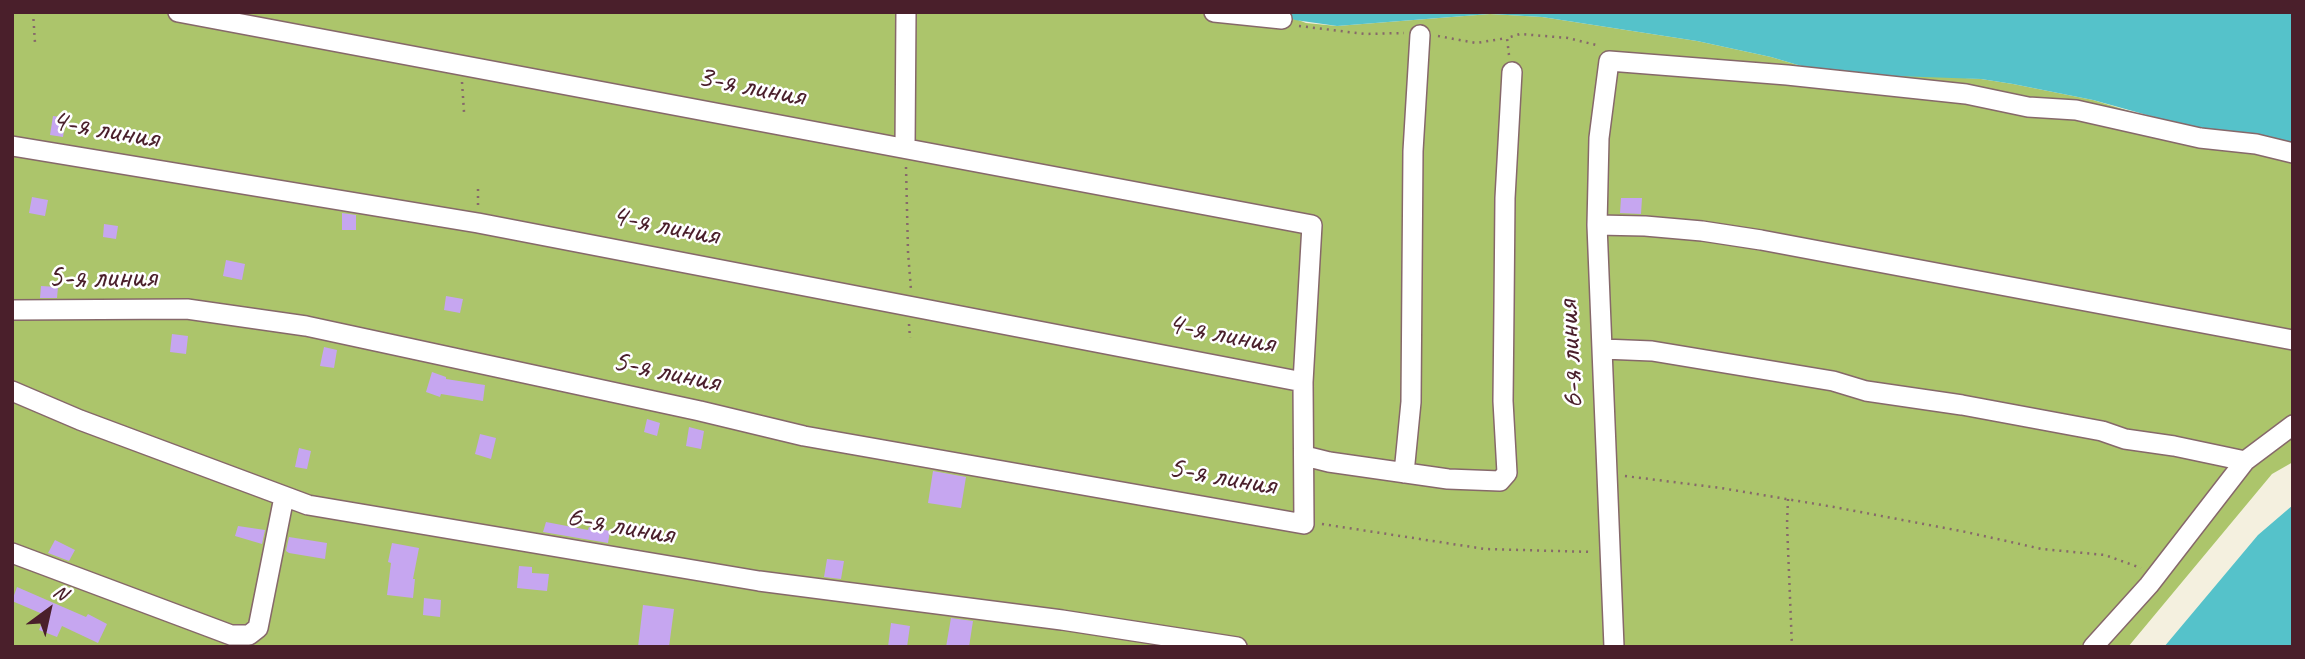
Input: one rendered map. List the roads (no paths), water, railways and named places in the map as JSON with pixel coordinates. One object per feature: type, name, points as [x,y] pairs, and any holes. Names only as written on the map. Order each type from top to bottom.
[{"type":"lane","name":"3-я линия","points":[[178,12],[1312,225],[1303,382]]},
{"type":"lane","points":[[905,148],[906,12]]},
{"type":"lane","points":[[1214,12],[1282,19]]},
{"type":"lane","points":[[1404,473],[1411,402],[1413,151],[1420,35]]},
{"type":"lane","name":"6-я линия","points":[[1614,647],[1597,226],[1599,138],[1609,61],[1787,75],[1966,94],[2028,107],[2076,110],[2161,131],[2256,144],[2293,153]]},
{"type":"lane","points":[[1303,382],[1305,456],[1329,463],[1483,481],[1500,481],[1507,473],[1503,360],[1505,198],[1511,72]]},
{"type":"lane","name":"4-я линия","points":[[12,146],[478,223],[1303,382]]},
{"type":"lane","points":[[1597,226],[1679,229],[1761,240],[2293,340]]},
{"type":"lane","name":"5-я линия","points":[[12,310],[187,309],[306,326],[804,436],[1304,524],[1305,456]]},
{"type":"lane","points":[[1603,349],[1652,351],[1833,381],[1866,391],[1962,405],[2245,461]]},
{"type":"lane","name":"6-я линия","points":[[12,391],[80,421],[284,497],[322,508],[759,581],[1062,620],[1237,647]]},
{"type":"lane","points":[[2093,647],[2157,574],[2245,461],[2293,425]]},
{"type":"lane","points":[[12,553],[231,635],[249,635],[258,628],[284,497]]},
{"type":"water","points":[[1278,12],[2293,12],[2293,145],[2183,125],[2093,100],[2013,84],[1981,79],[1895,76],[1808,68],[1697,41],[1542,17],[1490,14],[1337,26],[1295,20]]},
{"type":"water","points":[[2293,505],[2293,647],[2164,647],[2258,535]]}]
